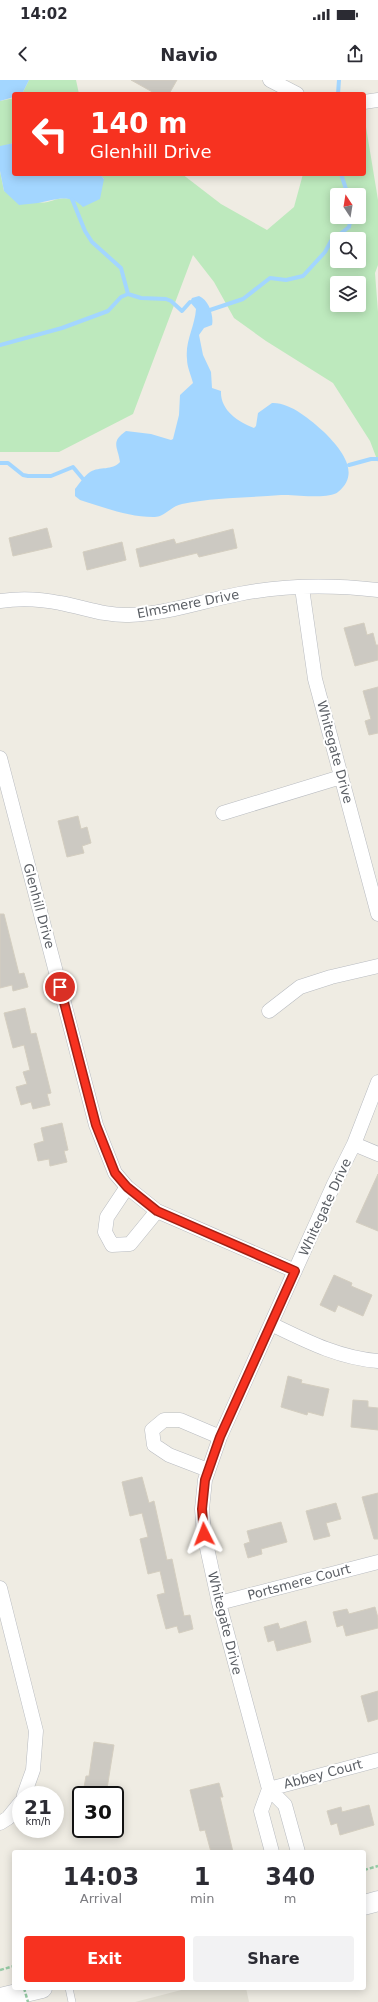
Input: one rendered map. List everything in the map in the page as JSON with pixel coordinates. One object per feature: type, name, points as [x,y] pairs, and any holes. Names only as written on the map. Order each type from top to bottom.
[{"type":"main road","points":[[366,1904],[378,1901]]},
{"type":"main road","points":[[0,1998],[34,1990]]},
{"type":"street","points":[[270,80],[293,92]]},
{"type":"street","points":[[366,102],[378,100]]},
{"type":"street","name":"Elmsmere Drive","points":[[0,601],[40,600],[102,613],[127,615],[162,612],[240,594],[302,588],[334,587],[378,590]]},
{"type":"street","name":"Whitegate Drive","points":[[302,588],[316,679],[378,914]]},
{"type":"street","name":"Glenhill Drive","points":[[0,758],[96,1125],[115,1173],[127,1187],[157,1211],[295,1271]]},
{"type":"street","points":[[222,813],[341,777]]},
{"type":"street","points":[[269,1011],[300,987],[325,978],[378,966]]},
{"type":"street","name":"Whitegate Drive","points":[[268,1789],[219,1603],[204,1534],[202,1509],[205,1480],[220,1437],[334,1184],[354,1144],[373,1111],[378,1082]]},
{"type":"street","points":[[354,1144],[378,1154]]},
{"type":"street","points":[[127,1187],[107,1217],[105,1232],[112,1245],[130,1244],[157,1211]]},
{"type":"street","points":[[271,1324],[316,1346],[343,1355],[378,1361]]},
{"type":"street","points":[[208,1470],[169,1455],[154,1445],[152,1430],[164,1420],[180,1420],[220,1437]]},
{"type":"street","name":"Portsmere Court","points":[[219,1603],[378,1562]]},
{"type":"street","points":[[0,1588],[36,1731],[33,1770],[27,1786]]},
{"type":"street","name":"Abbey Court","points":[[268,1789],[378,1760]]},
{"type":"street","points":[[271,1850],[261,1811],[268,1789],[286,1805],[297,1850]]},
{"type":"street","points":[[4,1821],[12,1812]]},
{"type":"lane","points":[[69,1990],[72,2002]]},
{"type":"path","points":[[366,1869],[378,1866]]},
{"type":"path","points":[[0,1970],[12,1967]]},
{"type":"path","points":[[25,1990],[28,2002]]},
{"type":"shaded area","points":[[181,1990],[246,1990],[249,2002],[135,2002]]},
{"type":"green space","points":[[29,80],[76,80],[79,92],[23,92]]},
{"type":"green space","points":[[12,98],[12,144],[0,147],[0,101]]},
{"type":"green space","points":[[366,127],[378,200],[378,265],[375,273],[378,312],[378,462],[370,441],[333,383],[266,341],[234,318],[214,282],[193,255],[133,414],[59,452],[0,452],[0,171],[4,191],[20,198],[42,202],[66,198],[78,202],[104,179],[102,176],[185,176],[221,204],[267,230],[294,207],[302,176],[366,176]]},
{"type":"water","points":[[0,80],[29,80],[23,92],[12,92],[12,98],[0,101]]},
{"type":"water","points":[[12,143],[12,176],[102,176],[104,179],[100,199],[83,207],[73,200],[67,199],[56,199],[19,205],[4,191],[0,171],[0,146]]},
{"type":"water","points":[[199,296],[206,301],[212,317],[212,325],[204,328],[199,335],[203,355],[211,372],[212,388],[221,391],[223,404],[236,419],[254,428],[256,426],[258,413],[272,403],[286,405],[307,417],[330,438],[342,453],[346,461],[348,477],[345,485],[338,492],[327,496],[281,495],[194,502],[178,505],[157,517],[144,517],[116,511],[80,500],[75,496],[75,489],[90,472],[98,469],[113,467],[120,462],[116,445],[118,438],[126,431],[151,434],[171,440],[173,439],[179,415],[180,395],[193,383],[188,365],[187,346],[196,309],[190,302],[192,298]]},
{"type":"building","points":[[131,80],[177,80],[170,92],[152,92]]},
{"type":"building","points":[[47,528],[52,547],[13,556],[9,538]]},
{"type":"building","points":[[233,529],[237,548],[199,557],[197,553],[140,567],[136,549],[174,539],[176,544]]},
{"type":"building","points":[[122,542],[126,560],[87,570],[83,552]]},
{"type":"building","points":[[364,623],[367,635],[373,633],[376,645],[378,645],[378,660],[355,666],[344,628]]},
{"type":"building","points":[[378,687],[378,733],[369,735],[365,721],[371,719],[363,691]]},
{"type":"building","points":[[78,816],[81,829],[87,827],[91,843],[82,846],[84,853],[67,857],[58,821]]},
{"type":"building","points":[[0,914],[4,914],[19,974],[24,973],[28,987],[13,991],[12,985],[0,988]]},
{"type":"building","points":[[25,1008],[31,1034],[36,1033],[51,1093],[47,1094],[50,1105],[33,1109],[31,1102],[21,1105],[16,1087],[27,1084],[23,1072],[30,1070],[24,1045],[13,1048],[4,1013]]},
{"type":"building","points":[[62,1123],[68,1150],[64,1151],[67,1162],[50,1166],[49,1159],[38,1161],[34,1144],[44,1141],[41,1128]]},
{"type":"building","points":[[378,1174],[378,1231],[356,1222]]},
{"type":"building","points":[[334,1275],[352,1283],[351,1286],[372,1295],[363,1316],[338,1305],[335,1312],[320,1305]]},
{"type":"building","points":[[288,1376],[302,1380],[301,1383],[329,1389],[323,1416],[308,1412],[307,1415],[281,1407]]},
{"type":"building","points":[[353,1400],[368,1401],[368,1407],[378,1408],[378,1430],[351,1427]]},
{"type":"building","points":[[142,1477],[149,1503],[154,1501],[167,1560],[172,1559],[184,1616],[190,1615],[193,1629],[179,1633],[177,1626],[166,1629],[157,1595],[165,1593],[160,1571],[148,1574],[140,1539],[148,1537],[142,1513],[130,1516],[122,1482]]},
{"type":"building","points":[[378,1493],[378,1539],[374,1539],[362,1497]]},
{"type":"building","points":[[336,1503],[341,1519],[326,1523],[330,1536],[314,1540],[306,1511]]},
{"type":"building","points":[[281,1522],[287,1542],[261,1549],[262,1554],[248,1558],[244,1544],[250,1542],[247,1531]]},
{"type":"building","points":[[375,1607],[378,1618],[378,1628],[346,1636],[343,1625],[337,1627],[333,1612],[347,1609],[349,1614]]},
{"type":"building","points":[[306,1621],[311,1642],[277,1651],[274,1640],[268,1642],[264,1627],[278,1623],[280,1629]]},
{"type":"building","points":[[378,1691],[378,1719],[368,1722],[361,1696]]},
{"type":"building","points":[[94,1742],[114,1745],[107,1786],[84,1786],[86,1776],[89,1776]]},
{"type":"building","points":[[219,1783],[223,1797],[220,1797],[233,1850],[210,1850],[205,1830],[200,1831],[190,1790]]},
{"type":"building","points":[[369,1805],[374,1825],[340,1835],[337,1823],[331,1825],[327,1811],[341,1807],[342,1812]]},
{"type":"waterway","points":[[338,92],[339,80]]},
{"type":"waterway","points":[[342,176],[346,188]]},
{"type":"waterway","points":[[72,199],[85,231],[92,242],[121,268],[128,294]]},
{"type":"waterway","points":[[210,310],[243,299],[270,278],[286,280],[303,276],[325,252],[331,241],[349,227],[350,224]]},
{"type":"waterway","points":[[0,345],[62,328],[108,311],[121,297],[128,294],[141,298],[166,299],[171,301],[182,311],[190,302]]},
{"type":"waterway","points":[[349,465],[371,459],[378,459]]},
{"type":"waterway","points":[[0,463],[8,463],[23,475],[28,476],[51,476],[73,467],[83,479]]},
{"type":"route","points":[[60,987],[96,1125],[115,1173],[127,1187],[157,1211],[295,1271],[220,1437],[205,1480],[202,1509],[204,1534]]}]
